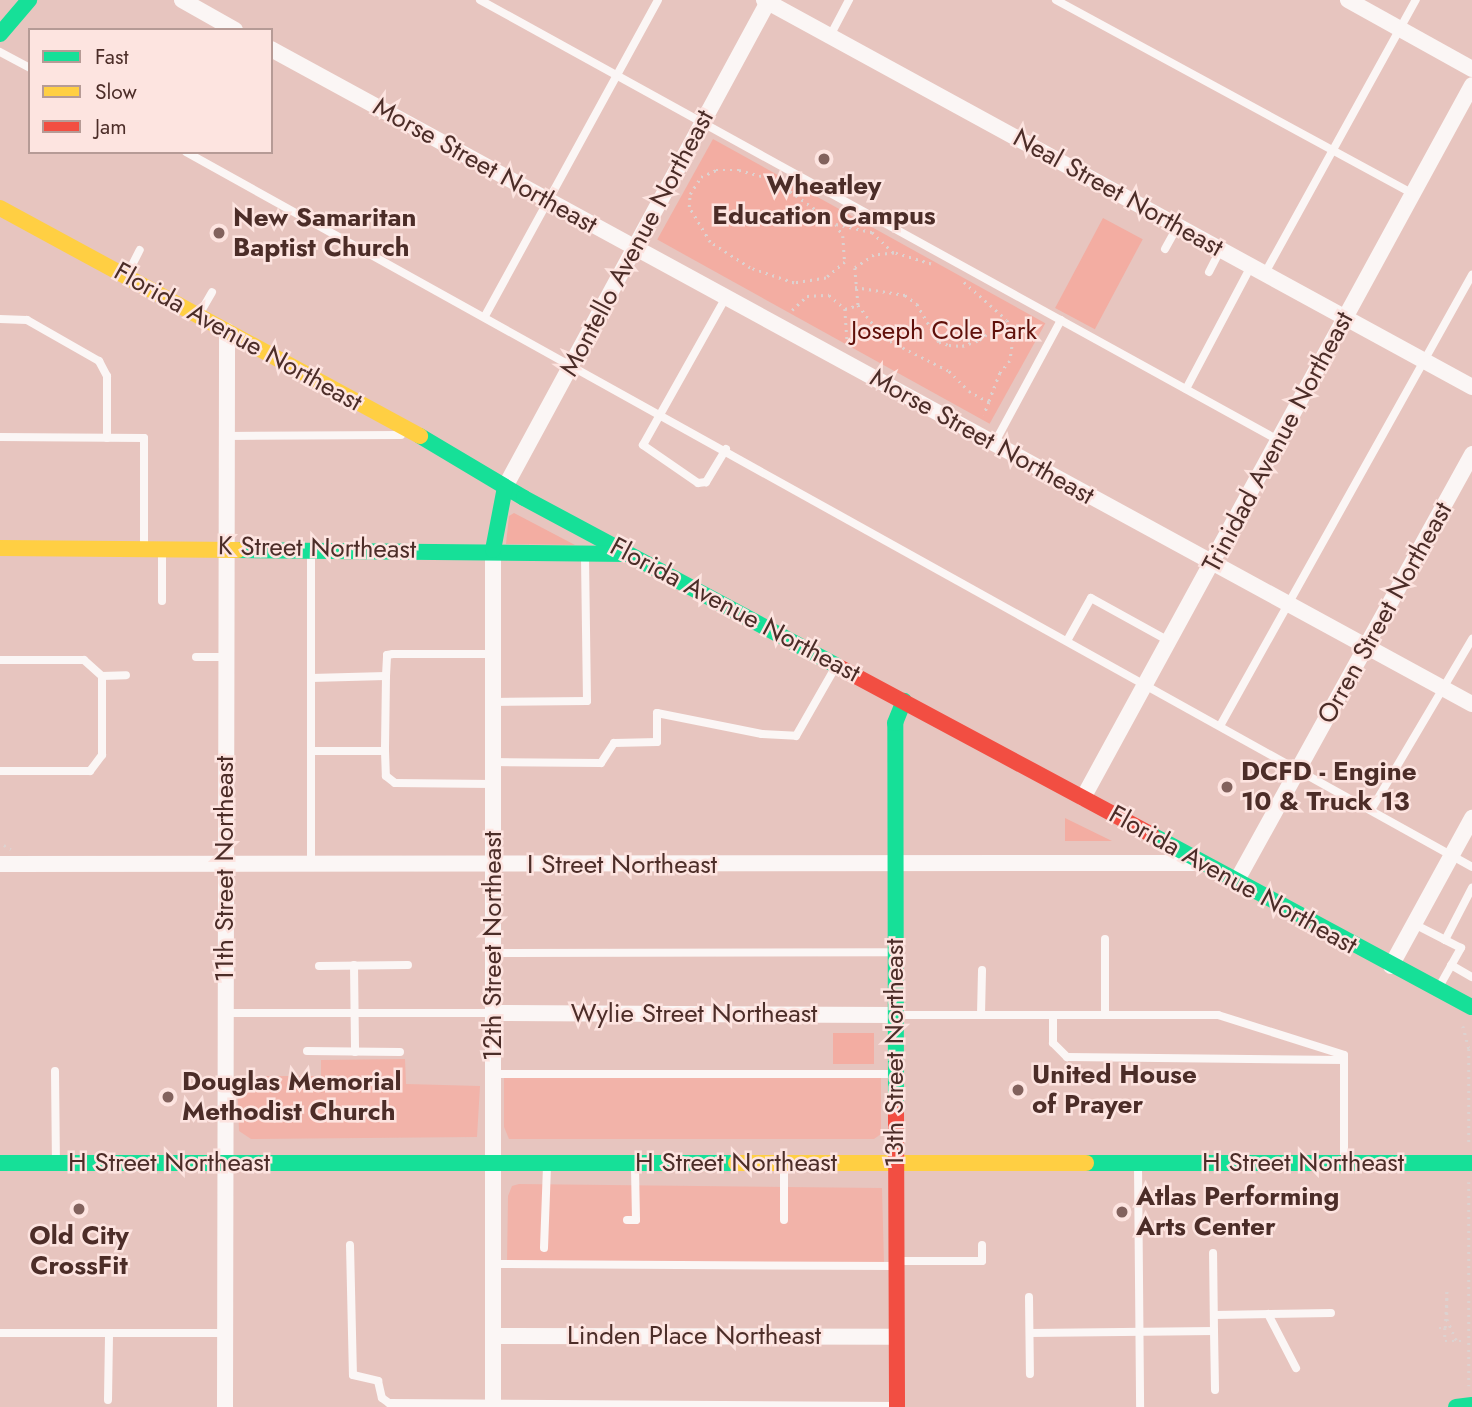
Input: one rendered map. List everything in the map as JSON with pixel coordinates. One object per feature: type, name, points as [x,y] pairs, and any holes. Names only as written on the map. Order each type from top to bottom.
[{"type":"main road","points":[[0,34],[29,0]]},
{"type":"main road","name":"Florida Avenue Northeast","points":[[0,208],[418,435],[505,487],[634,554],[1441,994],[1472,1007]]},
{"type":"main road","name":"12th Street Northeast","points":[[493,550],[505,487]]},
{"type":"main road","name":"K Street Northeast","points":[[0,548],[225,547],[634,554]]},
{"type":"main road","name":"13th Street Northeast","points":[[897,1406],[895,723],[904,701]]},
{"type":"main road","points":[[1441,994],[1465,1021]]},
{"type":"main road","name":"H Street Northeast","points":[[0,1163],[1472,1163]]},
{"type":"main road","points":[[1456,1407],[1472,1405]]},
{"type":"street","points":[[182,0],[231,28]]},
{"type":"street","points":[[1348,0],[1472,69]]},
{"type":"street","name":"Neal Street Northeast","points":[[767,1],[1472,387]]},
{"type":"street","name":"Montello Avenue Northeast","points":[[505,487],[767,1]]},
{"type":"street","name":"Morse Street Northeast","points":[[273,51],[1472,704]]},
{"type":"street","name":"Trinidad Avenue Northeast","points":[[1083,798],[1472,85]]},
{"type":"street","name":"11th Street Northeast","points":[[225,1407],[227,331]]},
{"type":"street","name":"Orren Street Northeast","points":[[1236,882],[1472,454]]},
{"type":"street","name":"12th Street Northeast","points":[[493,550],[493,1405]]},
{"type":"street","points":[[1391,966],[1472,818]]},
{"type":"street","name":"I Street Northeast","points":[[0,864],[492,866],[1202,863]]},
{"type":"street","name":"Wylie Street Northeast","points":[[493,1013],[895,1015]]},
{"type":"street","name":"Linden Place Northeast","points":[[493,1336],[896,1336]]},
{"type":"lane","points":[[480,0],[1280,441]]},
{"type":"lane","points":[[485,316],[615,74],[658,0]]},
{"type":"lane","points":[[830,36],[849,0]]},
{"type":"lane","points":[[1056,0],[1414,194]]},
{"type":"lane","points":[[1186,389],[1332,149],[1416,0]]},
{"type":"lane","points":[[0,52],[28,67]]},
{"type":"lane","points":[[189,157],[572,363],[1147,682],[1220,726],[1472,867]]},
{"type":"lane","points":[[278,216],[284,206]]},
{"type":"lane","points":[[1166,249],[1178,226]]},
{"type":"lane","points":[[1209,272],[1221,249]]},
{"type":"lane","points":[[127,275],[140,250]]},
{"type":"lane","points":[[1220,726],[1472,275]]},
{"type":"lane","points":[[199,315],[212,292]]},
{"type":"lane","points":[[726,297],[643,449],[698,483],[706,482],[726,449]]},
{"type":"lane","points":[[0,319],[27,320],[99,361],[107,376],[107,438]]},
{"type":"lane","points":[[994,444],[1061,320]]},
{"type":"lane","points":[[226,436],[418,435]]},
{"type":"lane","points":[[0,437],[144,438],[144,547]]},
{"type":"lane","points":[[162,547],[162,601]]},
{"type":"lane","points":[[311,548],[311,865]]},
{"type":"lane","points":[[492,702],[587,701],[585,552]]},
{"type":"lane","points":[[1068,639],[1091,598],[1169,641]]},
{"type":"lane","points":[[1371,810],[1472,639]]},
{"type":"lane","points":[[492,654],[387,655],[385,751],[386,776],[395,783],[492,785]]},
{"type":"lane","points":[[195,657],[225,657]]},
{"type":"lane","points":[[0,660],[84,660],[102,676],[126,675]]},
{"type":"lane","points":[[492,762],[601,763],[614,743],[657,742],[657,713],[762,734],[796,736],[837,665]]},
{"type":"lane","points":[[0,771],[90,771],[103,755],[102,676]]},
{"type":"lane","points":[[311,678],[386,676]]},
{"type":"lane","points":[[311,751],[385,751]]},
{"type":"lane","points":[[1446,940],[1472,888]]},
{"type":"lane","points":[[1414,924],[1461,948],[1451,965],[1441,994]]},
{"type":"lane","points":[[1105,939],[1105,1015]]},
{"type":"lane","points":[[492,953],[895,951]]},
{"type":"lane","points":[[354,965],[355,1052]]},
{"type":"lane","points":[[319,966],[408,965]]},
{"type":"lane","points":[[1451,965],[1472,977]]},
{"type":"lane","points":[[981,1015],[982,970]]},
{"type":"lane","points":[[225,1013],[493,1013]]},
{"type":"lane","points":[[895,1015],[1217,1015],[1344,1055],[1345,1163]]},
{"type":"lane","points":[[1053,1015],[1054,1044],[1067,1057],[1344,1060]]},
{"type":"lane","points":[[307,1051],[400,1052]]},
{"type":"lane","points":[[55,1071],[56,1163]]},
{"type":"lane","points":[[493,1074],[895,1074]]},
{"type":"lane","points":[[544,1248],[547,1163]]},
{"type":"lane","points":[[627,1220],[636,1220],[635,1163]]},
{"type":"lane","points":[[783,1163],[785,1220]]},
{"type":"lane","points":[[1138,1164],[1140,1407]]},
{"type":"lane","points":[[350,1245],[352,1375],[378,1381],[383,1398],[389,1403],[897,1406]]},
{"type":"lane","points":[[493,1264],[896,1264],[982,1261],[982,1245]]},
{"type":"lane","points":[[1213,1253],[1215,1390]]},
{"type":"lane","points":[[1029,1297],[1030,1374]]},
{"type":"lane","points":[[1214,1315],[1331,1313]]},
{"type":"lane","points":[[1268,1314],[1296,1368]]},
{"type":"lane","points":[[1030,1333],[1214,1331]]},
{"type":"lane","points":[[0,1333],[225,1333]]},
{"type":"lane","points":[[108,1401],[109,1333]]},
{"type":"path","points":[[716,170],[739,170],[790,188],[836,224],[843,236],[845,262],[836,272],[814,282],[794,283],[750,268],[710,242],[698,225],[689,207],[694,186],[716,170]]},
{"type":"path","points":[[687,182],[694,186]]},
{"type":"path","points":[[836,224],[872,232],[894,253]]},
{"type":"path","points":[[855,268],[874,255],[894,253],[936,266]]},
{"type":"path","points":[[845,262],[855,268]]},
{"type":"path","points":[[855,268],[858,305],[884,338],[949,371],[969,391],[989,402]]},
{"type":"path","points":[[957,277],[1007,320],[1014,347],[984,415]]},
{"type":"path","points":[[855,287],[905,295],[917,304],[939,342],[948,345],[962,346],[979,340],[1007,320]]},
{"type":"path","points":[[792,310],[816,293],[829,295],[845,309],[847,340]]},
{"type":"path","points":[[845,309],[858,305]]},
{"type":"path","points":[[4,845],[11,845]]},
{"type":"path","points":[[1465,1021],[1468,1039],[1469,1120]]},
{"type":"path","points":[[1468,1202],[1469,1363]]},
{"type":"path","points":[[1447,1292],[1447,1319],[1459,1340],[1445,1340],[1445,1328],[1447,1292]]},
{"type":"path","points":[[1439,1328],[1445,1328]]},
{"type":"shaded area","points":[[405,1059],[406,1084],[480,1086],[477,1137],[251,1139],[239,1131],[237,1076],[321,1076],[321,1060]]},
{"type":"shaded area","points":[[504,1076],[881,1077],[881,1134],[874,1139],[509,1139],[504,1127]]},
{"type":"shaded area","points":[[512,1186],[882,1188],[884,1264],[507,1264],[508,1196]]},
{"type":"green space","name":"Joseph Cole Park","points":[[713,139],[1045,323],[990,424],[657,240]]},
{"type":"green space","points":[[1103,218],[1143,239],[1095,329],[1055,308]]},
{"type":"green space","points":[[514,513],[575,545],[506,544],[509,516]]},
{"type":"green space","points":[[1065,818],[1112,841],[1065,841]]},
{"type":"green space","points":[[833,1033],[874,1033],[874,1064],[833,1064]]},
{"type":"traffic: fast","points":[[0,34],[29,0]]},
{"type":"traffic: fast","points":[[420,436],[524,498],[837,666]]},
{"type":"traffic: fast","points":[[493,550],[505,487]]},
{"type":"traffic: fast","points":[[238,550],[628,554]]},
{"type":"traffic: fast","points":[[896,1113],[895,723],[904,701]]},
{"type":"traffic: fast","points":[[1152,835],[1472,1007]]},
{"type":"traffic: fast","points":[[0,1163],[736,1163]]},
{"type":"traffic: fast","points":[[1086,1163],[1472,1163]]},
{"type":"traffic: fast","points":[[1456,1407],[1472,1405]]},
{"type":"traffic: slow","points":[[0,208],[420,436]]},
{"type":"traffic: slow","points":[[0,548],[238,550]]},
{"type":"traffic: slow","points":[[736,1163],[1086,1163]]},
{"type":"traffic: jam","points":[[837,666],[1152,835]]},
{"type":"traffic: jam","points":[[896,1113],[897,1407]]},
{"type":"place","name":"Wheatley Education Campus","points":[[824,159]]},
{"type":"place","name":"New Samaritan Baptist Church","points":[[219,233]]},
{"type":"place","name":"DCFD - Engine 10 & Truck 13","points":[[1227,787]]},
{"type":"place","name":"United House of Prayer","points":[[1018,1090]]},
{"type":"place","name":"Douglas Memorial Methodist Church","points":[[168,1097]]},
{"type":"place","name":"Old City CrossFit","points":[[79,1209]]},
{"type":"place","name":"Atlas Performing Arts Center","points":[[1122,1212]]}]
